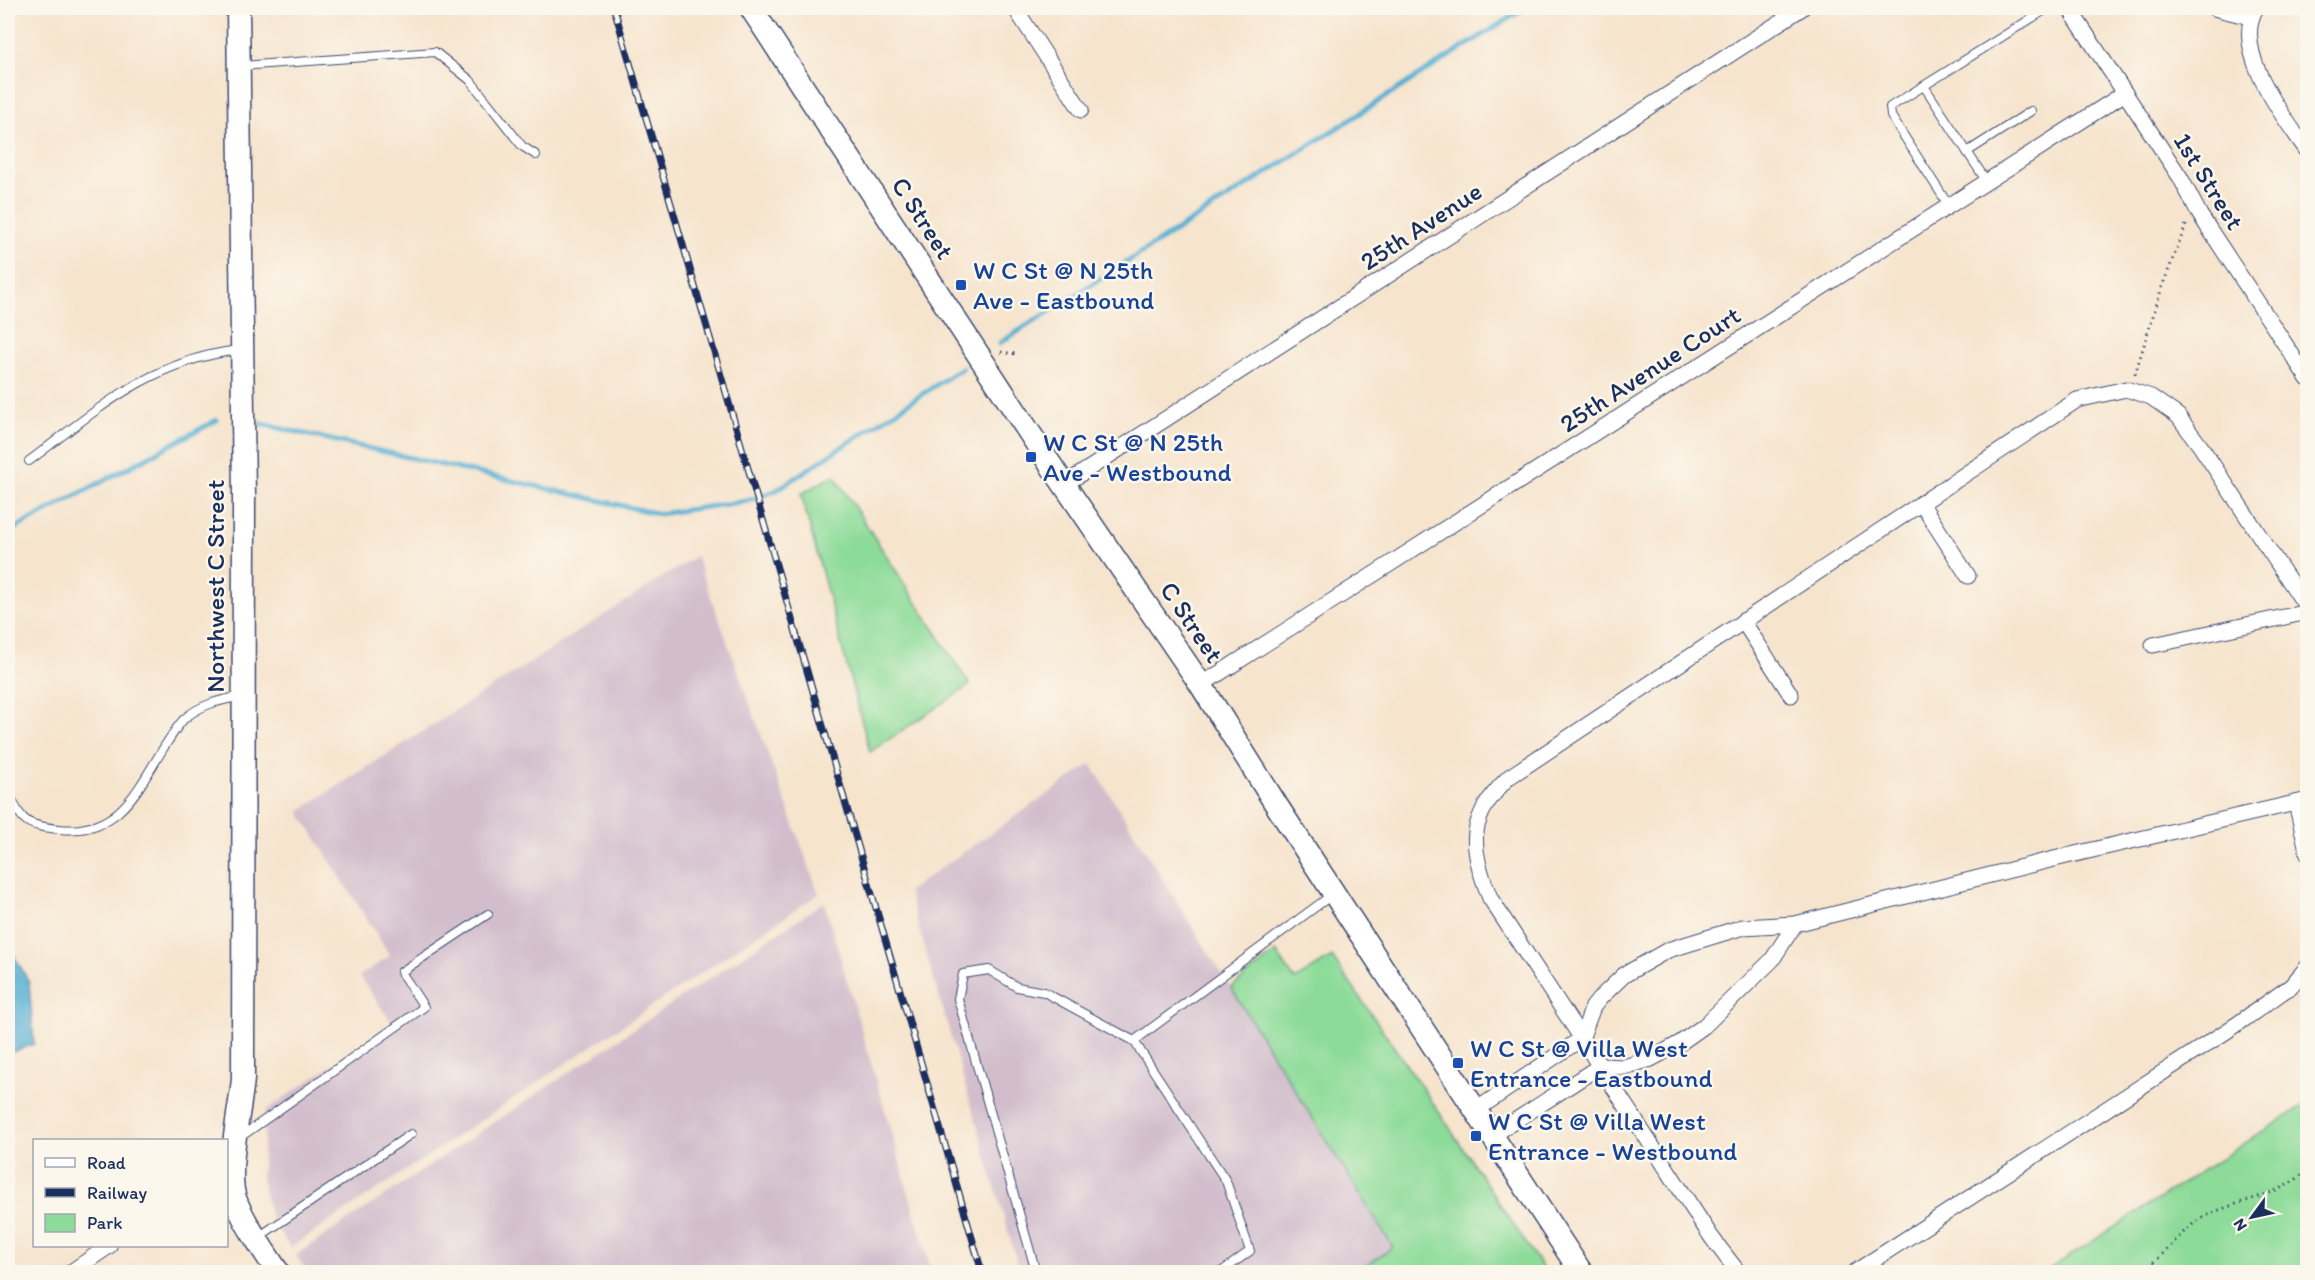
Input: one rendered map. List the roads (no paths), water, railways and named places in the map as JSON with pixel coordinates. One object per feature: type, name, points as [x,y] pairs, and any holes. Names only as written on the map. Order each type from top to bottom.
[{"type":"street","name":"Northwest C Street","points":[[238,8],[243,349],[243,1079],[236,1140],[229,1165],[234,1196],[256,1239],[278,1272]]},
{"type":"street","name":"C Street","points":[[751,8],[1065,484],[1201,685],[1581,1272]]},
{"type":"street","points":[[1015,8],[1081,110]]},
{"type":"street","name":"25th Avenue","points":[[1065,484],[1802,8]]},
{"type":"street","name":"1st Street","points":[[2069,8],[2180,177],[2200,215],[2307,379]]},
{"type":"street","points":[[2214,8],[2253,12],[2251,49],[2255,64],[2266,88],[2307,152]]},
{"type":"street","name":"25th Avenue Court","points":[[1201,685],[2125,93]]},
{"type":"street","points":[[1738,1272],[1712,1238],[1490,898],[1480,872],[1475,845],[1479,814],[1491,794],[1509,777],[2077,400],[2126,389],[2151,398],[2178,416],[2202,447],[2307,610],[2153,645]]},
{"type":"street","points":[[1921,503],[1968,576]]},
{"type":"street","points":[[1743,621],[1791,695]]},
{"type":"street","points":[[1476,1110],[1581,1039],[1593,1007],[1624,975],[1668,950],[1734,929],[1758,925],[1795,924],[2058,858],[2302,802],[2307,854]]},
{"type":"street","points":[[1493,1135],[1599,1066],[1624,1067],[1651,1059],[1680,1043],[1704,1026],[1772,960],[1795,924]]},
{"type":"street","points":[[1855,1272],[2236,1024],[2291,986],[2307,966]]},
{"type":"street","points":[[71,1272],[106,1247]]},
{"type":"lane","points":[[1949,206],[1891,116],[1890,107],[2048,8]]},
{"type":"lane","points":[[239,67],[435,52],[470,80],[522,146],[537,155]]},
{"type":"lane","points":[[1924,86],[1987,182]]},
{"type":"lane","points":[[1967,152],[2031,111]]},
{"type":"lane","points":[[29,461],[119,394],[159,371],[201,357],[243,349]]},
{"type":"lane","points":[[8,793],[18,813],[40,828],[81,830],[94,826],[126,807],[183,720],[210,702],[244,696]]},
{"type":"lane","points":[[1134,1041],[1334,893]]},
{"type":"lane","points":[[236,1140],[424,1007],[401,972],[488,914]]},
{"type":"lane","points":[[1036,1272],[958,999],[963,974],[989,970],[1017,987],[1044,992],[1134,1041],[1226,1181],[1250,1251],[1221,1272],[1200,1272]]},
{"type":"lane","points":[[256,1239],[411,1134]]},
{"type":"water","points":[[8,945],[29,982],[34,1044],[8,1054]]},
{"type":"waterway","points":[[1000,343],[1525,8]]},
{"type":"waterway","points":[[261,424],[659,514],[747,501],[775,491],[962,368]]},
{"type":"waterway","points":[[8,532],[217,420]]},
{"type":"railway","points":[[614,8],[982,1272]]},
{"type":"place","name":"W C St @ N 25th Ave - Eastbound","points":[[961,285]]},
{"type":"place","name":"W C St @ N 25th Ave - Westbound","points":[[1031,457]]},
{"type":"place","name":"W C St @ Villa West Entrance - Eastbound","points":[[1458,1063]]},
{"type":"place","name":"W C St @ Villa West Entrance - Westbound","points":[[1476,1136]]}]
